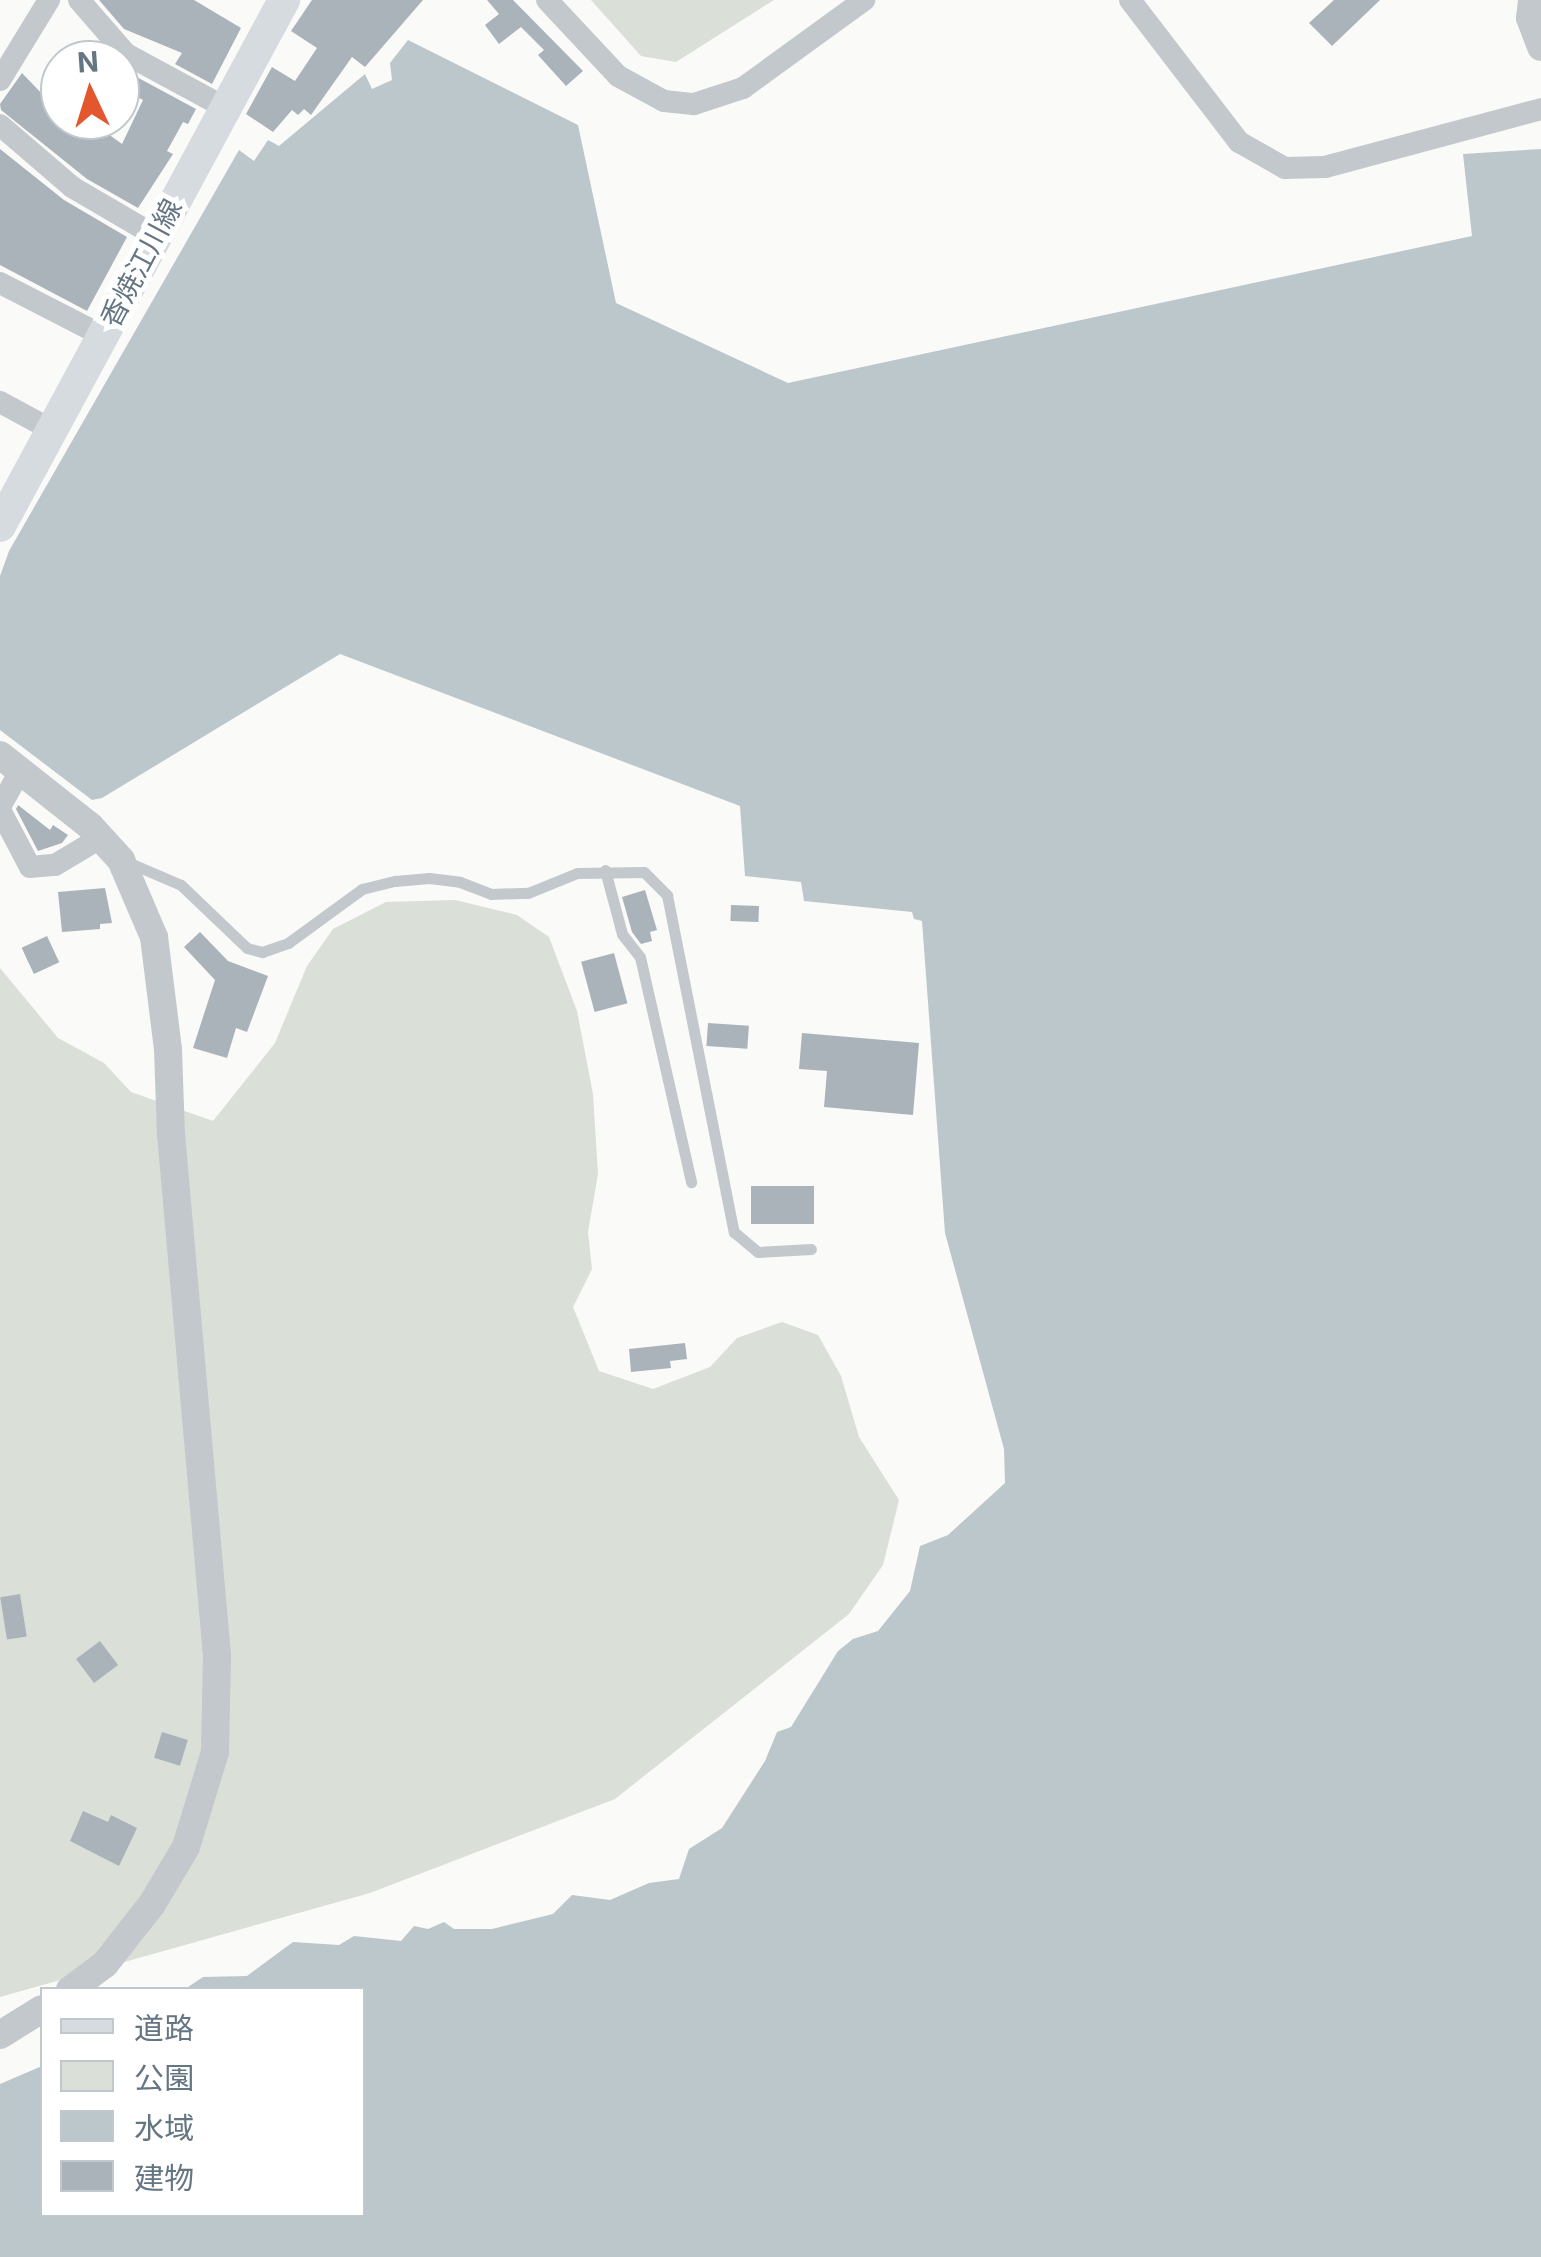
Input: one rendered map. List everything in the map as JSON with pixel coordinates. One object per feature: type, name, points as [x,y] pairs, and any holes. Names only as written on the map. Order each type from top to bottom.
[{"type":"main road","name":"香焼江川線","points":[[0,526],[284,0]]},
{"type":"street","points":[[0,80],[49,0]]},
{"type":"street","points":[[79,0],[126,54],[224,107]]},
{"type":"street","points":[[547,0],[618,76],[664,101],[694,104],[743,88],[864,0]]},
{"type":"street","points":[[1130,0],[1239,142],[1285,168],[1325,167],[1541,109]]},
{"type":"street","points":[[1532,0],[1530,18],[1541,47]]},
{"type":"street","points":[[0,125],[72,186],[156,236]]},
{"type":"street","points":[[0,283],[104,336]]},
{"type":"street","points":[[0,402],[50,429]]},
{"type":"street","points":[[74,1987],[106,1964],[152,1904],[186,1848],[208,1782],[215,1740],[216,1656],[159,962],[144,910],[120,860],[100,838],[10,763],[0,808],[30,867],[55,865],[100,838]]},
{"type":"street","points":[[0,861],[25,858]]},
{"type":"street","points":[[0,2035],[40,2010]]},
{"type":"lane","points":[[120,860],[181,885],[247,948],[262,952],[288,944],[362,889],[395,881],[429,878],[460,882],[491,894],[528,893],[577,874],[605,870],[644,872],[667,894],[734,1232],[758,1252],[811,1249]]},
{"type":"lane","points":[[605,870],[622,934],[640,956],[691,1182]]},
{"type":"green space","points":[[591,0],[774,0],[676,62],[641,56]]},
{"type":"green space","points":[[455,900],[517,915],[549,937],[577,1011],[593,1094],[598,1174],[588,1232],[592,1269],[573,1307],[599,1371],[653,1389],[710,1367],[737,1338],[782,1322],[818,1335],[841,1376],[859,1437],[899,1500],[883,1565],[849,1614],[615,1799],[370,1893],[0,1997],[0,968],[58,1038],[104,1063],[131,1092],[213,1121],[275,1043],[307,966],[333,929],[386,902]]},
{"type":"water","points":[[408,40],[578,125],[616,303],[788,383],[1472,236],[1463,154],[1541,149],[1541,2257],[0,2257],[0,2084],[40,2067],[40,2217],[365,2217],[365,1987],[188,1987],[203,1977],[247,1976],[293,1942],[339,1945],[354,1936],[401,1941],[414,1926],[428,1929],[444,1922],[454,1929],[492,1929],[553,1914],[572,1895],[610,1900],[649,1883],[679,1879],[689,1849],[722,1828],[765,1761],[777,1732],[791,1727],[838,1651],[853,1639],[878,1631],[910,1591],[920,1546],[948,1535],[1005,1483],[1004,1449],[945,1233],[922,921],[914,919],[912,912],[804,901],[801,882],[745,876],[740,806],[340,654],[102,798],[92,800],[0,730],[0,576],[9,551],[239,150],[254,161],[268,140],[279,146],[365,74],[372,89],[392,80],[390,63]]},
{"type":"building","points":[[99,0],[194,0],[241,28],[212,84],[175,64],[182,53],[124,29]]},
{"type":"building","points":[[312,0],[423,0],[365,67],[352,57],[311,115],[304,109],[298,115],[292,110],[273,132],[246,114],[272,67],[295,81],[317,48],[291,31]]},
{"type":"building","points":[[487,0],[513,0],[583,71],[566,86],[538,55],[544,50],[521,27],[499,44],[485,25],[499,14]]},
{"type":"building","points":[[1334,0],[1380,0],[1332,46],[1309,23]]},
{"type":"building","points":[[22,73],[40,92],[40,140],[116,140],[122,144],[124,140],[140,140],[140,79],[196,109],[188,124],[183,122],[167,151],[173,154],[138,208],[87,179],[1,110],[0,104]]},
{"type":"building","points":[[0,149],[64,200],[127,237],[87,311],[0,265]]},
{"type":"building","points":[[18,805],[50,830],[53,825],[68,835],[62,843],[38,851],[16,809]]},
{"type":"building","points":[[105,888],[112,923],[100,924],[100,929],[62,932],[58,892]]},
{"type":"building","points":[[645,890],[657,930],[650,932],[652,941],[641,944],[632,932],[622,897]]},
{"type":"building","points":[[731,905],[759,906],[758,922],[730,921]]},
{"type":"building","points":[[200,932],[228,961],[268,976],[247,1032],[236,1028],[227,1058],[193,1048],[215,980],[184,947]]},
{"type":"building","points":[[47,936],[59,962],[34,974],[22,948]]},
{"type":"building","points":[[614,953],[627,1003],[595,1012],[581,962]]},
{"type":"building","points":[[708,1023],[749,1026],[747,1049],[706,1046]]},
{"type":"building","points":[[802,1033],[919,1043],[913,1115],[824,1107],[827,1071],[799,1069]]},
{"type":"building","points":[[751,1186],[814,1186],[814,1224],[751,1224]]},
{"type":"building","points":[[685,1343],[687,1359],[670,1361],[671,1368],[631,1372],[629,1349]]},
{"type":"building","points":[[20,1594],[27,1636],[7,1640],[0,1597]]},
{"type":"building","points":[[100,1641],[118,1665],[94,1683],[76,1659]]},
{"type":"building","points":[[162,1732],[188,1740],[180,1766],[154,1758]]},
{"type":"building","points":[[83,1811],[108,1822],[111,1815],[137,1828],[119,1866],[70,1841]]}]
